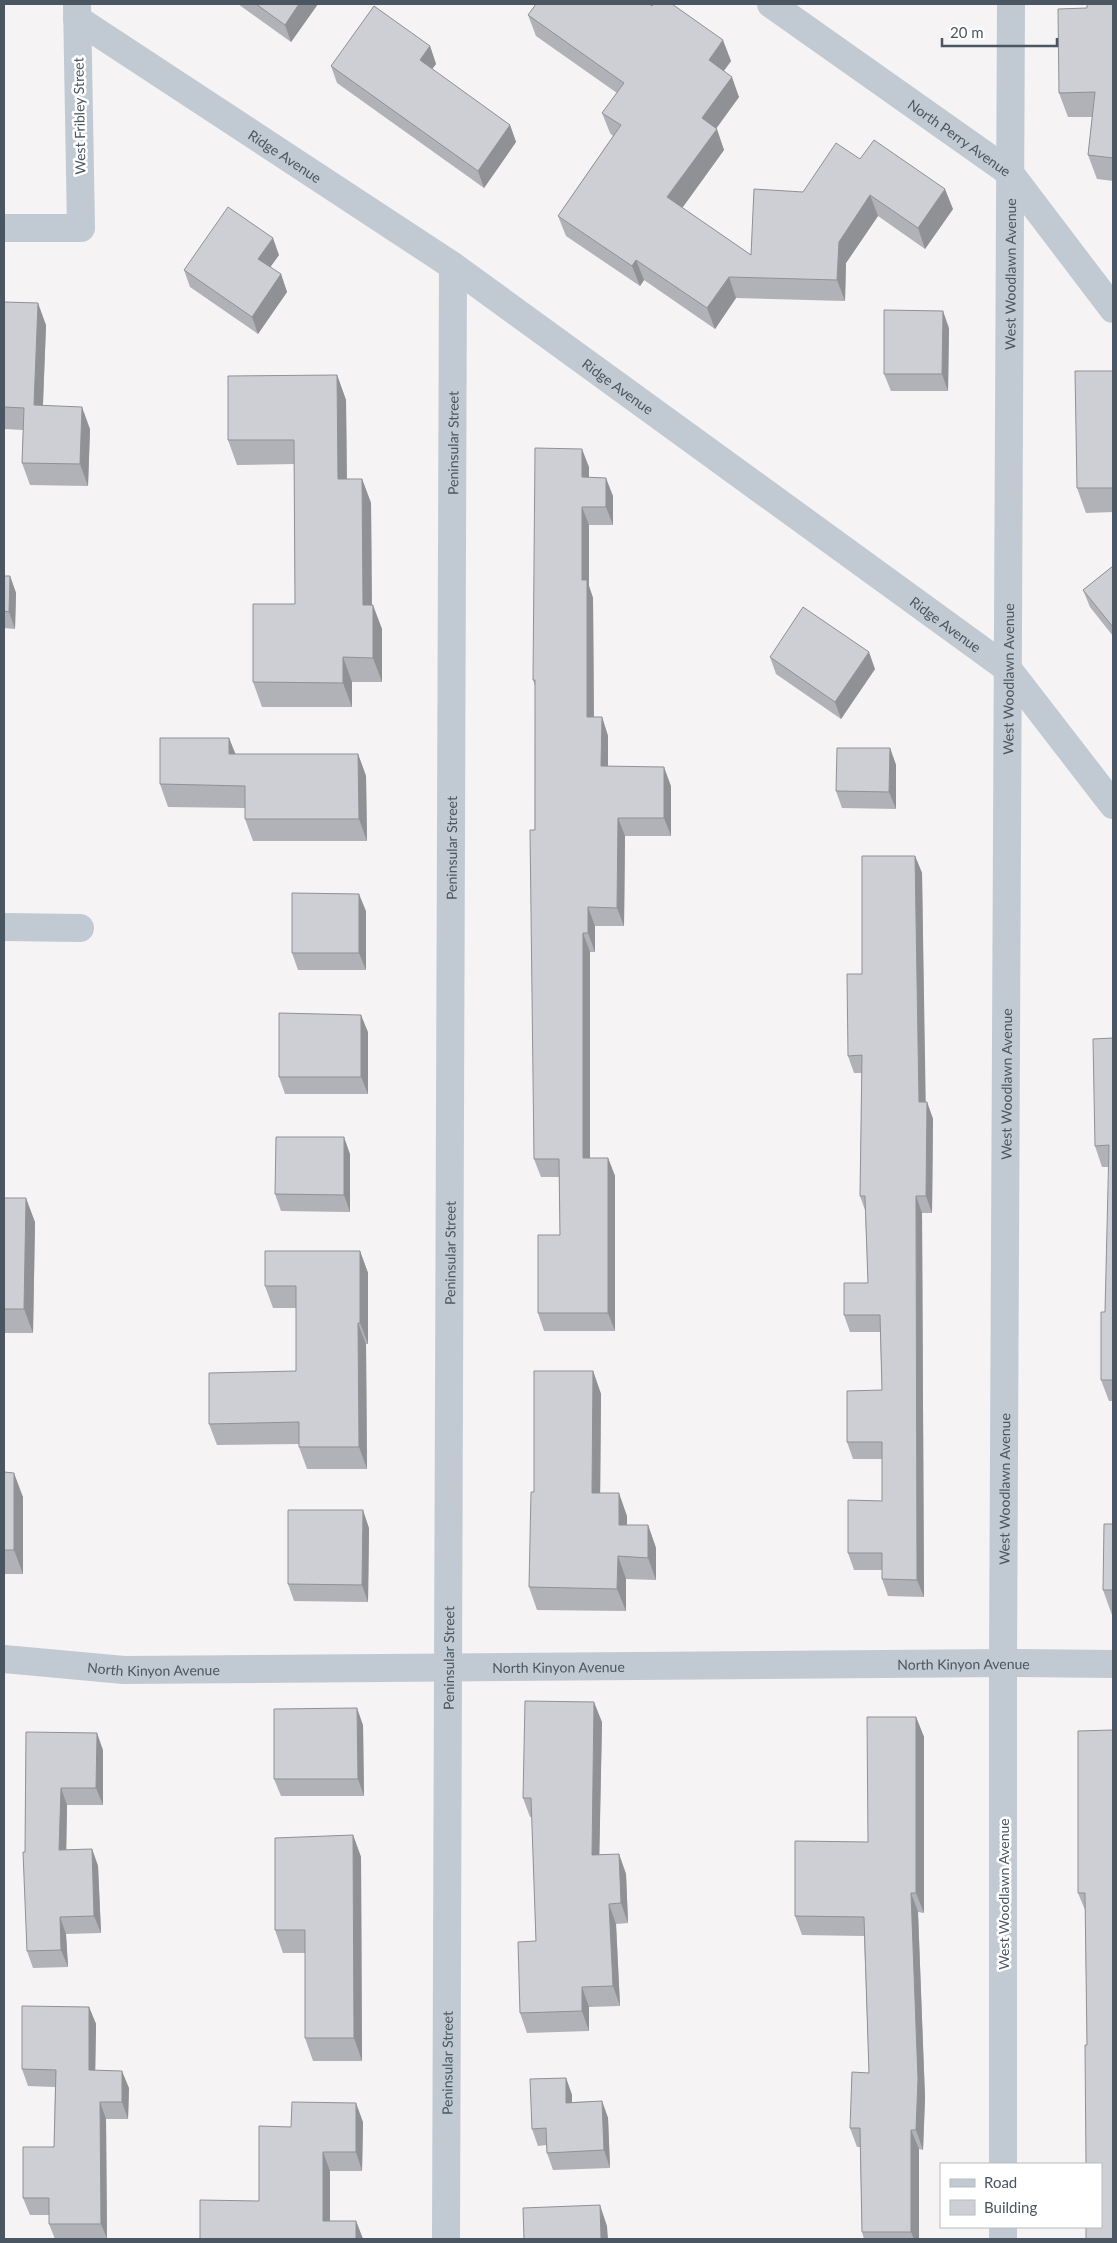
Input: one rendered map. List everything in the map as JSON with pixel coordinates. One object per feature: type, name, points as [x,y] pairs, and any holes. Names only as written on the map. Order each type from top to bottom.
[{"type":"street","name":"North Perry Avenue","points":[[771,4],[1008,172],[1113,309]]},
{"type":"street","name":"West Woodlawn Avenue","points":[[1003,2163],[1008,172],[1011,4]]},
{"type":"street","name":"West Fribley Street","points":[[4,228],[81,228],[77,11]]},
{"type":"street","name":"Ridge Avenue","points":[[77,11],[453,266],[1008,669],[1113,805]]},
{"type":"street","name":"Peninsular Street","points":[[446,2239],[453,266]]},
{"type":"street","points":[[4,927],[80,928]]},
{"type":"street","name":"North Kinyon Avenue","points":[[4,1658],[124,1670],[1003,1663],[1113,1664]]},
{"type":"building","points":[[256,4],[299,4],[285,25]]},
{"type":"building","points":[[536,4],[649,4],[652,6],[654,4],[672,4],[723,40],[709,60],[732,77],[702,118],[717,129],[667,197],[751,255],[754,189],[803,192],[836,143],[860,159],[874,140],[945,189],[918,228],[870,195],[839,242],[837,280],[729,277],[707,308],[636,260],[632,266],[558,216],[621,125],[602,113],[624,83],[528,15]]},
{"type":"building","points":[[1087,4],[1113,4],[1113,158],[1088,155],[1095,92],[1059,93],[1058,9],[1087,8]]},
{"type":"building","points":[[374,6],[430,46],[420,60],[510,125],[478,171],[331,66]]},
{"type":"building","points":[[228,207],[273,238],[258,259],[281,274],[252,317],[184,270]]},
{"type":"building","points":[[4,302],[38,303],[34,405],[82,407],[80,464],[22,463],[24,408],[4,407]]},
{"type":"building","points":[[884,310],[943,311],[942,374],[884,374]]},
{"type":"building","points":[[1075,371],[1113,371],[1113,488],[1077,488]]},
{"type":"building","points":[[337,375],[338,479],[362,479],[363,605],[373,605],[373,658],[343,657],[343,683],[253,682],[253,604],[295,604],[294,440],[228,440],[228,376]]},
{"type":"building","points":[[535,448],[582,449],[582,477],[606,478],[606,507],[582,507],[582,580],[587,580],[587,717],[602,717],[601,766],[664,767],[664,818],[618,818],[617,908],[588,907],[588,933],[583,933],[583,1158],[608,1158],[608,1313],[538,1313],[538,1235],[560,1235],[559,1159],[534,1159],[530,830],[535,830],[535,680],[533,680]]},
{"type":"building","points":[[1113,566],[1113,627],[1083,590]]},
{"type":"building","points":[[4,576],[10,576],[9,612],[4,611]]},
{"type":"building","points":[[803,607],[869,652],[835,702],[770,657]]},
{"type":"building","points":[[160,738],[229,738],[229,754],[358,754],[359,819],[245,819],[245,786],[160,784]]},
{"type":"building","points":[[837,748],[890,748],[889,792],[836,791]]},
{"type":"building","points":[[862,856],[915,856],[919,1102],[927,1102],[926,1196],[916,1196],[917,1580],[882,1579],[882,1553],[848,1553],[848,1500],[882,1501],[882,1442],[847,1442],[847,1391],[882,1390],[880,1315],[844,1315],[844,1283],[868,1283],[865,1196],[860,1196],[862,1055],[848,1056],[847,974],[862,974]]},
{"type":"building","points":[[292,893],[359,894],[359,953],[292,953]]},
{"type":"building","points":[[279,1013],[361,1015],[361,1077],[279,1077]]},
{"type":"building","points":[[1113,1038],[1113,1380],[1101,1380],[1101,1312],[1105,1312],[1109,1145],[1095,1146],[1093,1039]]},
{"type":"building","points":[[276,1137],[344,1137],[344,1195],[275,1194]]},
{"type":"building","points":[[4,1198],[26,1198],[24,1309],[4,1309]]},
{"type":"building","points":[[265,1251],[360,1251],[360,1323],[358,1323],[359,1447],[299,1447],[299,1422],[209,1424],[209,1373],[296,1371],[296,1286],[265,1286]]},
{"type":"building","points":[[534,1371],[593,1371],[592,1493],[619,1493],[619,1525],[648,1525],[648,1558],[618,1556],[617,1589],[529,1587],[531,1492],[534,1492]]},
{"type":"building","points":[[4,1472],[14,1473],[14,1550],[4,1550]]},
{"type":"building","points":[[288,1510],[363,1510],[362,1585],[288,1584]]},
{"type":"building","points":[[1104,1524],[1113,1524],[1113,1590],[1103,1590]]},
{"type":"building","points":[[525,1701],[594,1702],[592,1855],[619,1854],[621,1903],[609,1904],[613,1986],[582,1987],[582,2011],[520,2013],[518,1942],[536,1941],[531,1798],[523,1798]]},
{"type":"building","points":[[357,1708],[358,1779],[274,1779],[274,1709]]},
{"type":"building","points":[[867,1717],[916,1717],[916,1893],[911,1893],[918,2079],[916,2130],[911,2130],[911,2232],[862,2232],[860,2128],[850,2128],[852,2072],[869,2073],[864,1917],[795,1916],[795,1841],[868,1842]]},
{"type":"building","points":[[1113,1730],[1113,2239],[1086,2239],[1086,2228],[1102,2228],[1102,2163],[1086,2163],[1085,1893],[1078,1893],[1078,1731]]},
{"type":"building","points":[[26,1732],[97,1733],[96,1788],[61,1788],[59,1850],[92,1849],[94,1916],[60,1917],[61,1950],[27,1951],[23,1852],[25,1852]]},
{"type":"building","points":[[353,1835],[354,2038],[305,2038],[305,1930],[275,1930],[275,1838]]},
{"type":"building","points":[[22,2006],[89,2007],[89,2070],[122,2071],[122,2102],[100,2102],[101,2224],[49,2224],[49,2198],[23,2198],[23,2147],[54,2147],[56,2070],[22,2069]]},
{"type":"building","points":[[566,2078],[566,2103],[602,2101],[604,2150],[547,2153],[546,2128],[532,2129],[530,2079]]},
{"type":"building","points":[[292,2102],[356,2103],[356,2152],[323,2152],[323,2221],[356,2221],[356,2239],[200,2239],[200,2200],[259,2201],[259,2126],[291,2127]]},
{"type":"building","points":[[600,2205],[601,2239],[524,2239],[523,2208]]}]
